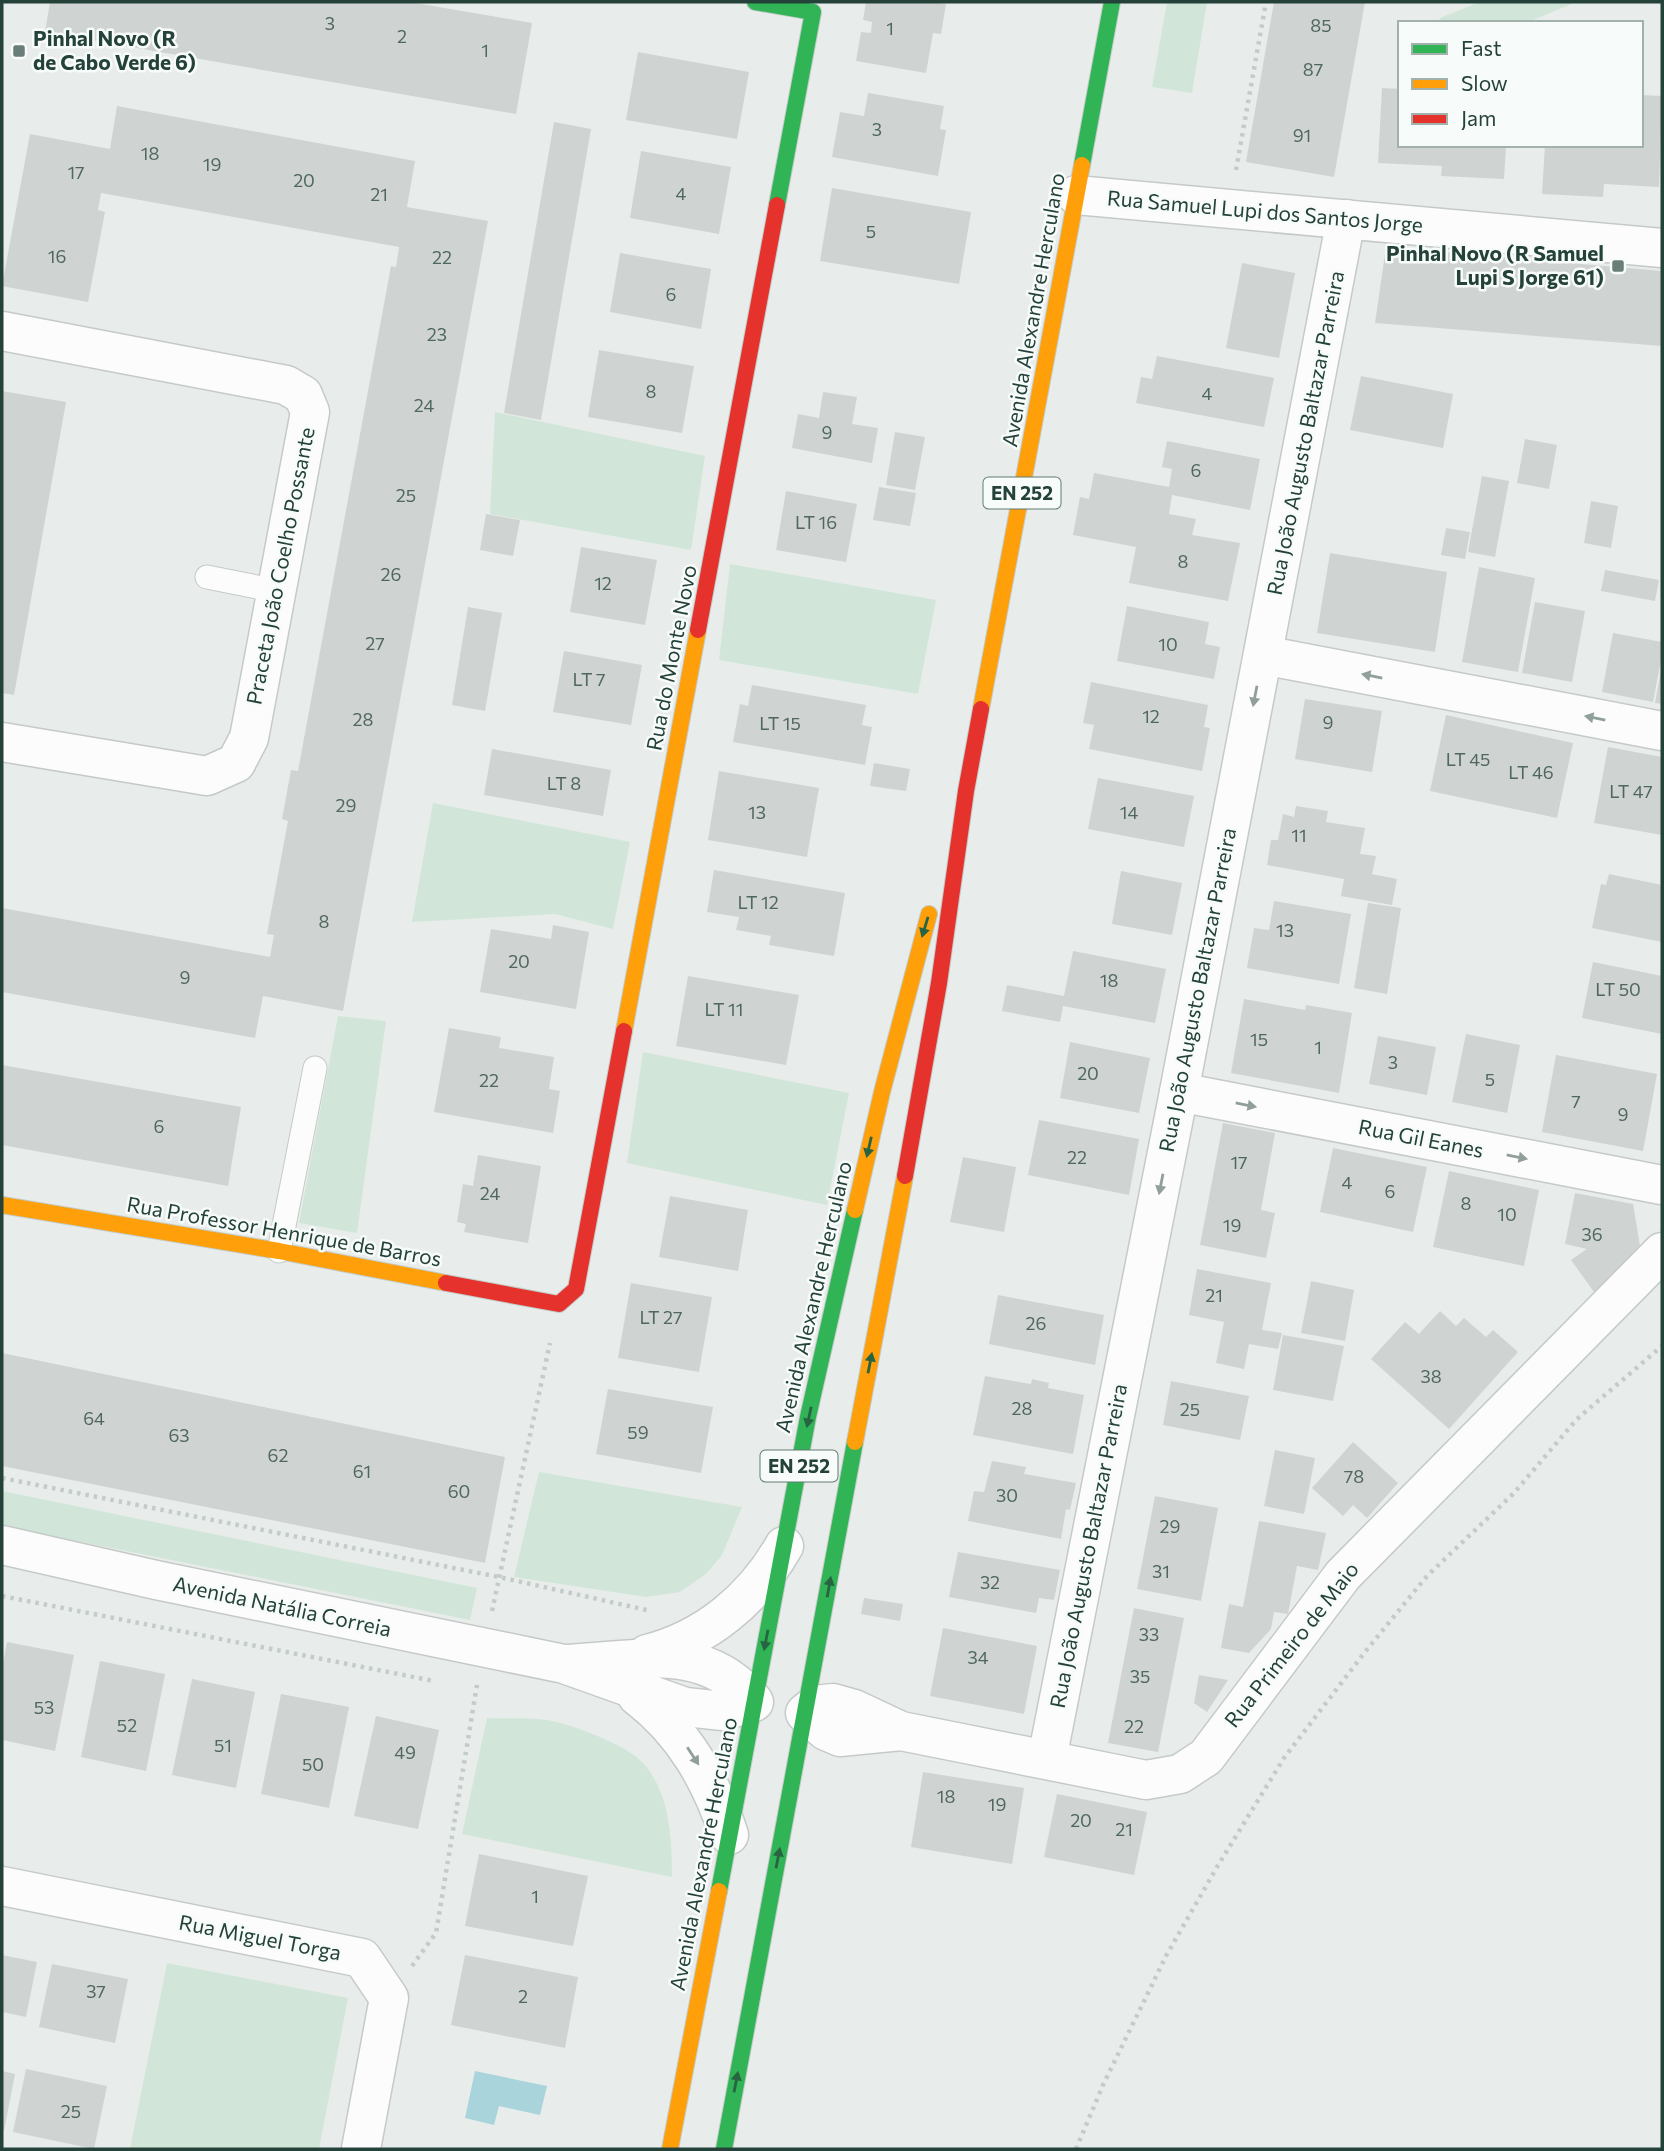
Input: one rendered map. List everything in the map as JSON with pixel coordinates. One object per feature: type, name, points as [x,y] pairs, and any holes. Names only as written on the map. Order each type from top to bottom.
[{"type":"main road","name":"Rua do Monte Novo","points":[[559,1304],[576,1289],[813,12],[755,2]]},
{"type":"main road","name":"Avenida Alexandre Herculano","points":[[724,2149],[799,1711],[928,1054],[966,791],[1112,2]]},
{"type":"main road","name":"Avenida Alexandre Herculano","points":[[670,2149],[729,1835],[760,1704],[784,1546],[808,1417],[904,1004],[966,791]]},
{"type":"main road","name":"Rua Professor Henrique de Barros","points":[[2,1205],[279,1251],[559,1304]]},
{"type":"street","name":"Rua Samuel Lupi dos Santos Jorge","points":[[1076,195],[1662,248]]},
{"type":"street","name":"Rua João Augusto Baltazar Parreira","points":[[1047,1759],[1179,1092],[1346,219]]},
{"type":"street","name":"Praceta João Coelho Possante","points":[[2,331],[286,385],[303,395],[310,412],[249,738],[236,763],[206,776],[2,742]]},
{"type":"street","points":[[1263,655],[1662,731]]},
{"type":"street","name":"Rua Gil Eanes","points":[[1179,1092],[1662,1185]]},
{"type":"street","name":"Rua Primeiro de Maio","points":[[799,1711],[832,1703],[854,1709],[901,1731],[1146,1780],[1180,1774],[1206,1757],[1343,1575],[1662,1252]]},
{"type":"street","name":"Avenida Natália Correia","points":[[2,1545],[156,1580],[564,1664],[620,1668],[663,1700],[705,1710],[723,1711],[760,1704]]},
{"type":"street","points":[[620,1668],[676,1645],[714,1624],[752,1590],[784,1546]]},
{"type":"street","name":"Avenida Natália Correia","points":[[620,1668],[682,1740],[705,1774],[729,1835]]},
{"type":"street","name":"Rua Miguel Torga","points":[[2,1886],[362,1958],[389,1998],[361,2149]]},
{"type":"lane","points":[[207,577],[277,590]]},
{"type":"lane","points":[[279,1251],[315,1068]]},
{"type":"path","points":[[1230,208],[1265,2]]},
{"type":"path","points":[[1076,2149],[1103,2085],[1166,1956],[1284,1758],[1427,1576],[1514,1493],[1577,1419],[1662,1346]]},
{"type":"path","points":[[2,1478],[499,1577],[714,1624]]},
{"type":"path","points":[[2,1596],[436,1681]]},
{"type":"path","points":[[463,1686],[477,1689]]},
{"type":"green space","points":[[1167,2],[1207,2],[1192,93],[1152,87]]},
{"type":"green space","points":[[1480,2],[1576,2],[1531,21],[1439,21],[1440,18]]},
{"type":"green space","points":[[495,412],[705,456],[691,550],[490,514]]},
{"type":"green space","points":[[730,564],[936,600],[918,694],[719,660]]},
{"type":"green space","points":[[433,803],[630,842],[613,929],[555,914],[412,922]]},
{"type":"green space","points":[[338,1016],[386,1021],[357,1233],[299,1223]]},
{"type":"green space","points":[[643,1052],[849,1093],[827,1205],[627,1163]]},
{"type":"green space","points":[[539,1472],[742,1507],[722,1555],[706,1574],[680,1592],[646,1597],[514,1577]]},
{"type":"green space","points":[[2,1491],[477,1588],[470,1620],[2,1526]]},
{"type":"green space","points":[[487,1718],[557,1722],[604,1738],[637,1757],[653,1776],[664,1803],[670,1832],[672,1877],[462,1834]]},
{"type":"green space","points":[[167,1963],[348,1998],[319,2149],[130,2149]]},
{"type":"water","points":[[475,2071],[547,2086],[540,2115],[499,2106],[494,2125],[465,2118]]},
{"type":"building","points":[[50,2],[410,2],[532,23],[516,114],[45,32]]},
{"type":"building","points":[[866,2],[946,4],[941,34],[933,33],[926,73],[856,61],[861,32],[871,33],[872,22],[863,20]]},
{"type":"building","points":[[1274,2],[1365,2],[1334,177],[1246,162]]},
{"type":"building","points":[[638,52],[749,72],[737,139],[626,120]]},
{"type":"building","points":[[1382,88],[1398,89],[1398,147],[1506,147],[1504,179],[1441,176],[1442,166],[1378,163]]},
{"type":"building","points":[[868,93],[944,106],[940,129],[946,130],[938,176],[832,157],[840,112],[864,116]]},
{"type":"building","points":[[1643,95],[1662,96],[1659,187],[1604,184],[1603,197],[1542,194],[1545,147],[1643,147]]},
{"type":"building","points":[[117,106],[415,161],[407,207],[488,221],[343,1011],[263,996],[255,1038],[2,992],[2,908],[270,957],[274,935],[267,934],[288,821],[282,819],[291,770],[298,771],[391,266],[396,267],[399,247],[101,193],[98,210],[105,212],[88,302],[2,286],[30,134],[110,149]]},
{"type":"building","points":[[554,122],[591,129],[541,420],[504,413]]},
{"type":"building","points":[[641,151],[731,167],[719,234],[630,218]]},
{"type":"building","points":[[832,188],[971,212],[959,284],[820,261]]},
{"type":"building","points":[[1386,247],[1662,271],[1662,346],[1375,323]]},
{"type":"building","points":[[620,253],[711,269],[701,329],[610,312]]},
{"type":"building","points":[[1242,263],[1295,273],[1279,358],[1226,348]]},
{"type":"building","points":[[599,350],[694,366],[682,433],[588,417]]},
{"type":"building","points":[[1157,356],[1274,378],[1264,427],[1136,403],[1141,377],[1152,379]]},
{"type":"building","points":[[1361,376],[1453,394],[1443,448],[1350,430]]},
{"type":"building","points":[[2,391],[66,402],[14,695],[2,693]]},
{"type":"building","points":[[823,392],[857,397],[852,424],[878,428],[872,463],[792,448],[798,414],[819,418]]},
{"type":"building","points":[[895,432],[925,437],[915,490],[886,485]]},
{"type":"building","points":[[1525,439],[1557,445],[1549,489],[1517,483]]},
{"type":"building","points":[[1167,441],[1260,459],[1250,510],[1172,495],[1169,514],[1196,519],[1192,535],[1240,543],[1228,601],[1129,583],[1136,547],[1073,535],[1080,497],[1089,499],[1094,473],[1169,487],[1172,469],[1162,467]]},
{"type":"building","points":[[1482,476],[1509,481],[1495,557],[1468,552]]},
{"type":"building","points":[[879,487],[916,493],[910,526],[873,520]]},
{"type":"building","points":[[786,491],[857,504],[846,562],[776,550]]},
{"type":"building","points":[[1591,501],[1618,506],[1611,548],[1584,543]]},
{"type":"building","points":[[486,514],[520,520],[513,556],[480,550]]},
{"type":"building","points":[[1446,528],[1470,532],[1465,559],[1441,555]]},
{"type":"building","points":[[581,547],[657,560],[645,625],[570,612]]},
{"type":"building","points":[[1330,553],[1447,572],[1435,652],[1317,633]]},
{"type":"building","points":[[1479,567],[1535,578],[1518,672],[1462,662]]},
{"type":"building","points":[[1605,570],[1659,580],[1655,601],[1601,591]]},
{"type":"building","points":[[1535,602],[1585,611],[1572,682],[1522,673]]},
{"type":"building","points":[[1127,606],[1209,622],[1205,644],[1220,647],[1214,679],[1117,661]]},
{"type":"building","points":[[468,607],[502,613],[485,711],[452,705]]},
{"type":"building","points":[[1613,633],[1662,642],[1653,702],[1602,692]]},
{"type":"building","points":[[564,651],[642,665],[631,725],[553,712]]},
{"type":"building","points":[[1662,670],[1662,704],[1655,703]]},
{"type":"building","points":[[1091,682],[1208,705],[1204,727],[1210,728],[1202,771],[1089,749],[1094,725],[1083,723]]},
{"type":"building","points":[[752,685],[866,705],[862,725],[872,727],[865,765],[733,742],[740,704],[748,706]]},
{"type":"building","points":[[1305,699],[1382,711],[1372,772],[1295,759]]},
{"type":"building","points":[[1446,715],[1573,743],[1557,818],[1430,791]]},
{"type":"building","points":[[1608,747],[1662,757],[1662,835],[1594,823]]},
{"type":"building","points":[[492,749],[611,770],[603,816],[484,795]]},
{"type":"building","points":[[874,763],[910,769],[906,791],[870,786]]},
{"type":"building","points":[[719,771],[819,788],[807,857],[708,840]]},
{"type":"building","points":[[1098,778],[1194,796],[1184,847],[1088,829]]},
{"type":"building","points":[[1296,806],[1328,811],[1326,822],[1365,828],[1360,854],[1376,856],[1372,874],[1397,879],[1392,905],[1341,896],[1344,879],[1267,865],[1271,840],[1278,840],[1283,814],[1294,817]]},
{"type":"building","points":[[714,870],[845,893],[834,956],[769,945],[771,936],[736,930],[739,917],[707,912]]},
{"type":"building","points":[[1121,871],[1182,883],[1172,935],[1112,924]]},
{"type":"building","points":[[1609,874],[1662,885],[1662,942],[1592,928],[1601,884],[1606,885]]},
{"type":"building","points":[[1274,901],[1351,914],[1339,984],[1247,968],[1254,928],[1269,930]]},
{"type":"building","points":[[1368,903],[1401,908],[1387,994],[1354,988]]},
{"type":"building","points":[[553,925],[589,932],[576,1009],[480,992],[491,929],[551,939]]},
{"type":"building","points":[[1073,951],[1166,969],[1155,1023],[1063,1006],[1060,1022],[1002,1011],[1007,985],[1064,996]]},
{"type":"building","points":[[1593,962],[1662,976],[1662,1034],[1582,1018]]},
{"type":"building","points":[[688,976],[799,995],[786,1065],[676,1046]]},
{"type":"building","points":[[1244,999],[1305,1010],[1306,1005],[1352,1013],[1339,1093],[1231,1073]]},
{"type":"building","points":[[449,1028],[501,1037],[499,1048],[554,1057],[549,1089],[560,1091],[553,1133],[434,1112]]},
{"type":"building","points":[[1466,1034],[1520,1045],[1507,1113],[1452,1102]]},
{"type":"building","points":[[1378,1036],[1436,1047],[1427,1095],[1369,1084]]},
{"type":"building","points":[[1070,1042],[1150,1058],[1139,1113],[1060,1098]]},
{"type":"building","points":[[1556,1055],[1657,1074],[1643,1151],[1542,1132]]},
{"type":"building","points":[[2,1065],[241,1107],[228,1186],[2,1145]]},
{"type":"building","points":[[1039,1120],[1139,1139],[1129,1195],[1028,1175]]},
{"type":"building","points":[[1223,1123],[1275,1133],[1261,1210],[1275,1213],[1266,1258],[1200,1245]]},
{"type":"building","points":[[1333,1148],[1427,1167],[1413,1232],[1320,1212]]},
{"type":"building","points":[[478,1155],[541,1166],[528,1243],[464,1232],[466,1224],[457,1222],[463,1184],[473,1186]]},
{"type":"building","points":[[963,1157],[1016,1167],[1004,1232],[950,1222]]},
{"type":"building","points":[[1449,1171],[1539,1190],[1524,1266],[1433,1247]]},
{"type":"building","points":[[1575,1193],[1633,1204],[1642,1258],[1594,1292],[1571,1260],[1587,1249],[1565,1244]]},
{"type":"building","points":[[670,1196],[748,1210],[738,1271],[659,1257]]},
{"type":"building","points":[[1197,1269],[1271,1283],[1262,1330],[1282,1333],[1278,1349],[1249,1344],[1244,1369],[1216,1363],[1224,1322],[1189,1315]]},
{"type":"building","points":[[1311,1281],[1354,1290],[1345,1341],[1301,1333]]},
{"type":"building","points":[[631,1283],[712,1297],[699,1372],[618,1358]]},
{"type":"building","points":[[998,1295],[1104,1315],[1095,1365],[989,1344]]},
{"type":"building","points":[[1440,1311],[1456,1326],[1464,1318],[1486,1337],[1493,1330],[1518,1352],[1449,1429],[1371,1359],[1405,1322],[1419,1334]]},
{"type":"building","points":[[1283,1335],[1344,1346],[1333,1401],[1273,1390]]},
{"type":"building","points":[[2,1353],[505,1457],[485,1563],[2,1466]]},
{"type":"building","points":[[985,1376],[1031,1384],[1032,1379],[1049,1383],[1048,1388],[1084,1395],[1073,1454],[973,1435]]},
{"type":"building","points":[[1171,1381],[1249,1396],[1240,1440],[1163,1425]]},
{"type":"building","points":[[608,1389],[713,1407],[701,1473],[596,1454]]},
{"type":"building","points":[[1353,1442],[1398,1483],[1367,1518],[1353,1505],[1343,1516],[1312,1488]]},
{"type":"building","points":[[1275,1450],[1315,1458],[1304,1514],[1264,1506]]},
{"type":"building","points":[[992,1461],[1026,1467],[1024,1474],[1076,1483],[1070,1510],[1066,1509],[1061,1539],[968,1521],[974,1491],[984,1492]]},
{"type":"building","points":[[1155,1496],[1218,1508],[1201,1601],[1137,1589]]},
{"type":"building","points":[[1259,1521],[1326,1533],[1318,1570],[1297,1566],[1288,1614],[1274,1612],[1271,1629],[1249,1653],[1221,1648],[1229,1604],[1243,1607]]},
{"type":"building","points":[[958,1552],[1060,1570],[1054,1600],[1039,1598],[1036,1613],[949,1597]]},
{"type":"building","points":[[864,1598],[903,1604],[900,1621],[861,1614]]},
{"type":"building","points":[[1134,1608],[1184,1618],[1158,1752],[1108,1743]]},
{"type":"building","points":[[943,1628],[1037,1646],[1024,1714],[930,1696]]},
{"type":"building","points":[[7,1642],[74,1655],[55,1751],[2,1740],[2,1669]]},
{"type":"building","points":[[100,1661],[165,1674],[146,1771],[81,1757]]},
{"type":"building","points":[[1199,1675],[1228,1680],[1207,1712],[1194,1703]]},
{"type":"building","points":[[192,1679],[255,1692],[236,1788],[172,1775]]},
{"type":"building","points":[[281,1694],[349,1707],[329,1808],[261,1794]]},
{"type":"building","points":[[376,1716],[439,1730],[418,1829],[354,1816]]},
{"type":"building","points":[[923,1772],[1024,1788],[1012,1864],[911,1847]]},
{"type":"building","points":[[1057,1794],[1147,1812],[1134,1875],[1044,1857]]},
{"type":"building","points":[[479,1854],[588,1876],[573,1946],[465,1926]]},
{"type":"building","points":[[2,1955],[37,1962],[26,2017],[2,2012]]},
{"type":"building","points":[[465,1955],[578,1977],[565,2048],[451,2025]]},
{"type":"building","points":[[52,1964],[128,1979],[115,2043],[39,2027]]},
{"type":"building","points":[[26,2069],[107,2086],[94,2149],[13,2132]]},
{"type":"building","points":[[2,2071],[15,2074],[4,2131],[2,2130]]},
{"type":"traffic: fast","points":[[755,2],[813,12],[777,205]]},
{"type":"traffic: fast","points":[[1082,165],[1112,2]]},
{"type":"traffic: fast","points":[[719,1891],[808,1417],[855,1210]]},
{"type":"traffic: fast","points":[[724,2149],[855,1442]]},
{"type":"traffic: slow","points":[[981,709],[1082,165]]},
{"type":"traffic: slow","points":[[624,1031],[698,630]]},
{"type":"traffic: slow","points":[[855,1210],[882,1092],[929,914]]},
{"type":"traffic: slow","points":[[855,1442],[905,1176]]},
{"type":"traffic: slow","points":[[2,1205],[279,1251],[446,1283]]},
{"type":"traffic: slow","points":[[670,2149],[719,1891]]},
{"type":"traffic: jam","points":[[698,630],[777,205]]},
{"type":"traffic: jam","points":[[905,1176],[939,983],[966,791],[981,709]]},
{"type":"traffic: jam","points":[[446,1283],[559,1304],[576,1289],[624,1031]]},
{"type":"place","name":"Pinhal Novo (R de Cabo Verde 6)","points":[[19,51]]},
{"type":"place","name":"Pinhal Novo (R Samuel Lupi S Jorge 61)","points":[[1618,266]]}]
